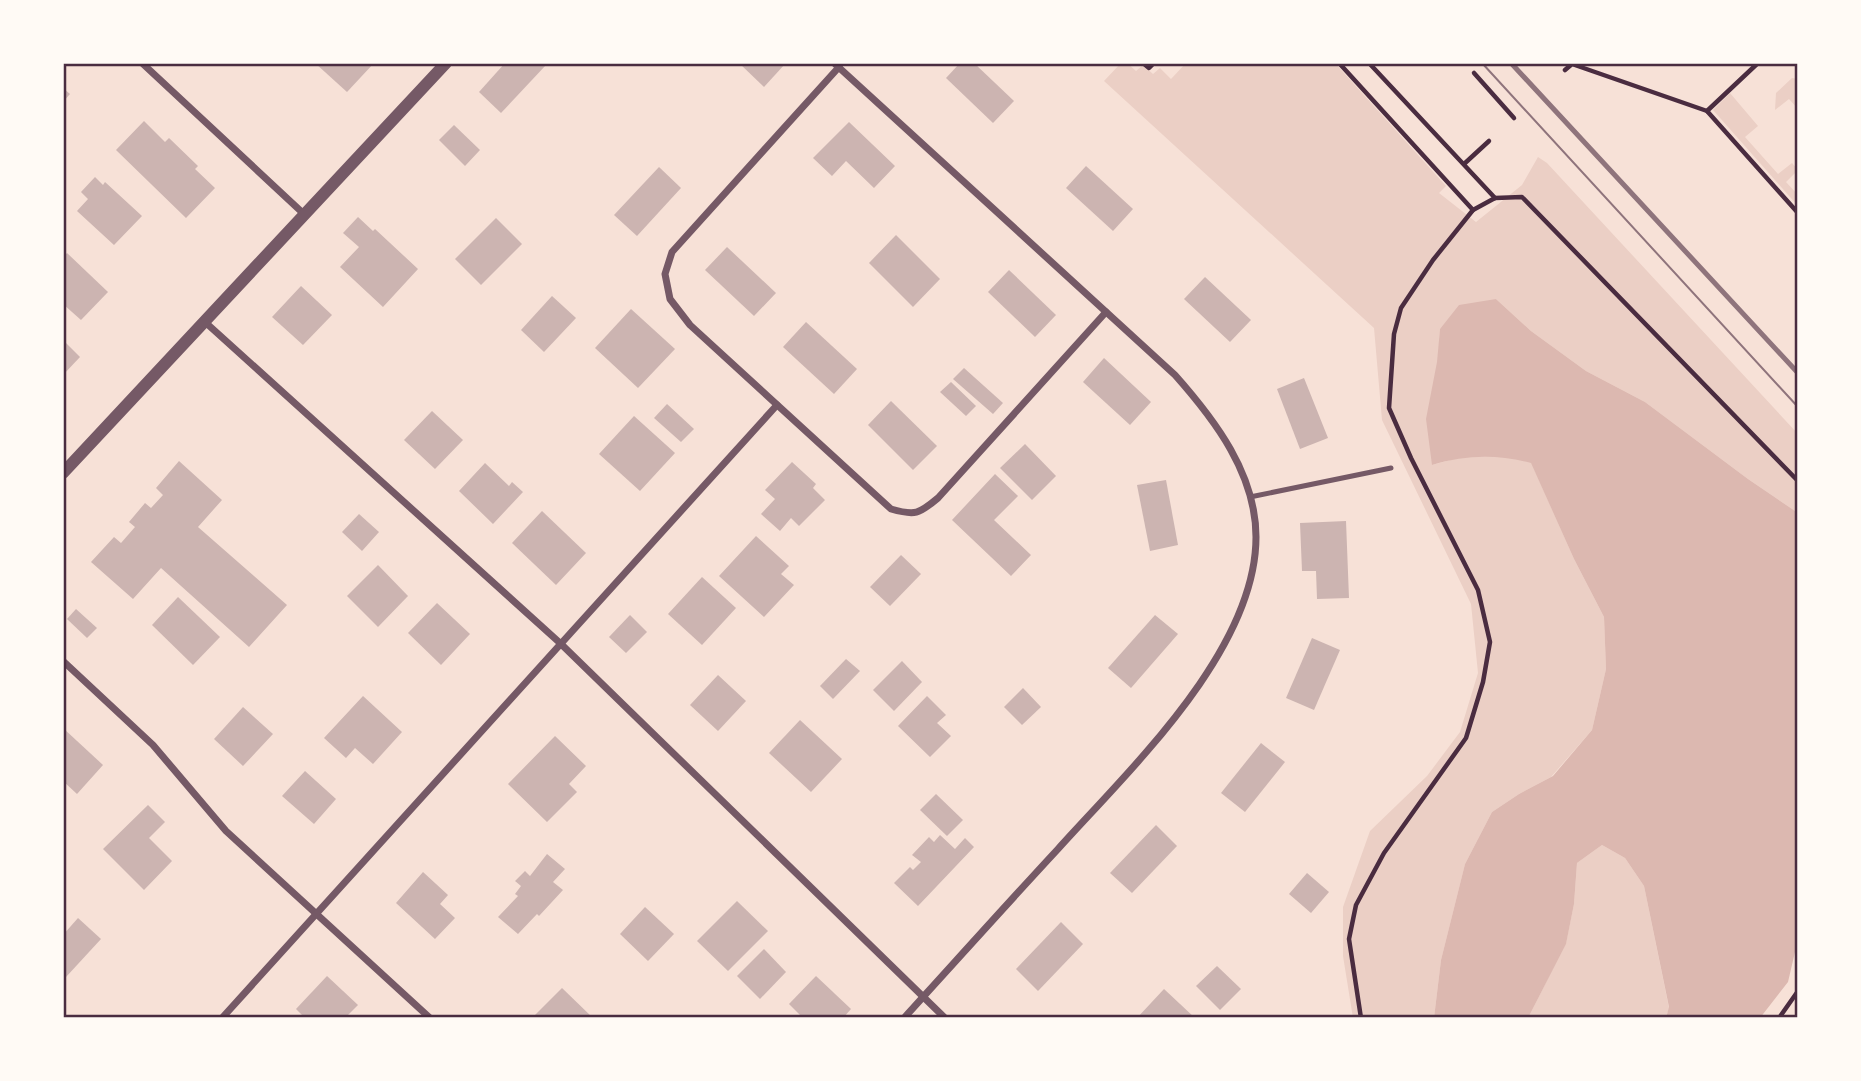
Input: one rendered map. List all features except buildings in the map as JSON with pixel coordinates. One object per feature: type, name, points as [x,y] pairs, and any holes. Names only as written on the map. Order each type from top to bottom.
[{"type":"street","points":[[142,63],[305,215]]},
{"type":"street","points":[[63,472],[446,63]]},
{"type":"street","points":[[904,1018],[1175,719],[1226,643],[1251,583],[1256,537],[1248,486],[1225,437],[1202,405],[1175,375],[837,65],[672,252],[665,274],[670,299],[690,325],[891,509],[909,514],[922,512],[938,498],[1106,312]]},
{"type":"street","points":[[205,322],[561,643],[945,1018]]},
{"type":"street","points":[[222,1018],[776,405]]},
{"type":"street","points":[[63,661],[153,745],[226,831],[430,1018]]},
{"type":"lane","points":[[1250,497],[1391,468]]},
{"type":"path","points":[[1143,63],[1149,68],[1154,63]]},
{"type":"path","points":[[1339,63],[1473,210]]},
{"type":"path","points":[[1369,63],[1495,198]]},
{"type":"path","points":[[1707,111],[1758,63]]},
{"type":"path","points":[[1565,70],[1572,64],[1707,111],[1798,213]]},
{"type":"path","points":[[1474,73],[1514,118]]},
{"type":"path","points":[[1464,164],[1489,141]]},
{"type":"path","points":[[1361,1018],[1349,939],[1356,905],[1384,853],[1466,738],[1483,682],[1490,642],[1478,590],[1411,458],[1389,408],[1394,334],[1401,308],[1433,260],[1473,210],[1495,198],[1522,197],[1798,481]]},
{"type":"path","points":[[1779,1018],[1798,991]]},
{"type":"shaded area","points":[[1121,63],[1127,63],[1136,71],[1143,65],[1153,74],[1160,68],[1171,79],[1186,63],[1335,63],[1446,186],[1439,193],[1476,222],[1522,185],[1538,157],[1547,163],[1798,434],[1798,513],[1645,402],[1586,371],[1531,331],[1496,299],[1440,329],[1432,465],[1461,457],[1503,456],[1531,462],[1574,559],[1604,617],[1606,669],[1592,730],[1551,777],[1492,812],[1465,864],[1441,960],[1434,1018],[1353,1018],[1343,956],[1343,907],[1370,831],[1427,776],[1460,732],[1478,673],[1471,604],[1382,420],[1374,328],[1104,81]]},
{"type":"shaded area","points":[[1792,78],[1798,79],[1798,109],[1789,99],[1775,110],[1776,93]]},
{"type":"shaded area","points":[[1730,93],[1758,126],[1745,137],[1778,174],[1792,163],[1798,170],[1786,182],[1798,195],[1798,206],[1713,110]]},
{"type":"shaded area","points":[[1496,299],[1531,331],[1586,371],[1645,402],[1798,513],[1798,939],[1788,982],[1760,1018],[1666,1018],[1669,1007],[1644,886],[1625,858],[1602,845],[1577,863],[1574,904],[1566,944],[1528,1018],[1434,1018],[1441,960],[1465,864],[1492,812],[1553,776],[1592,730],[1606,669],[1604,617],[1574,559],[1531,463],[1481,457],[1432,465],[1426,419],[1437,362],[1440,329],[1459,305]]},
{"type":"shaded area","points":[[1602,845],[1625,858],[1644,886],[1669,1008],[1666,1018],[1528,1018],[1566,943],[1574,904],[1577,863]]},
{"type":"tram line","points":[[1482,63],[1798,407]]},
{"type":"railway","points":[[1511,63],[1798,373]]}]
